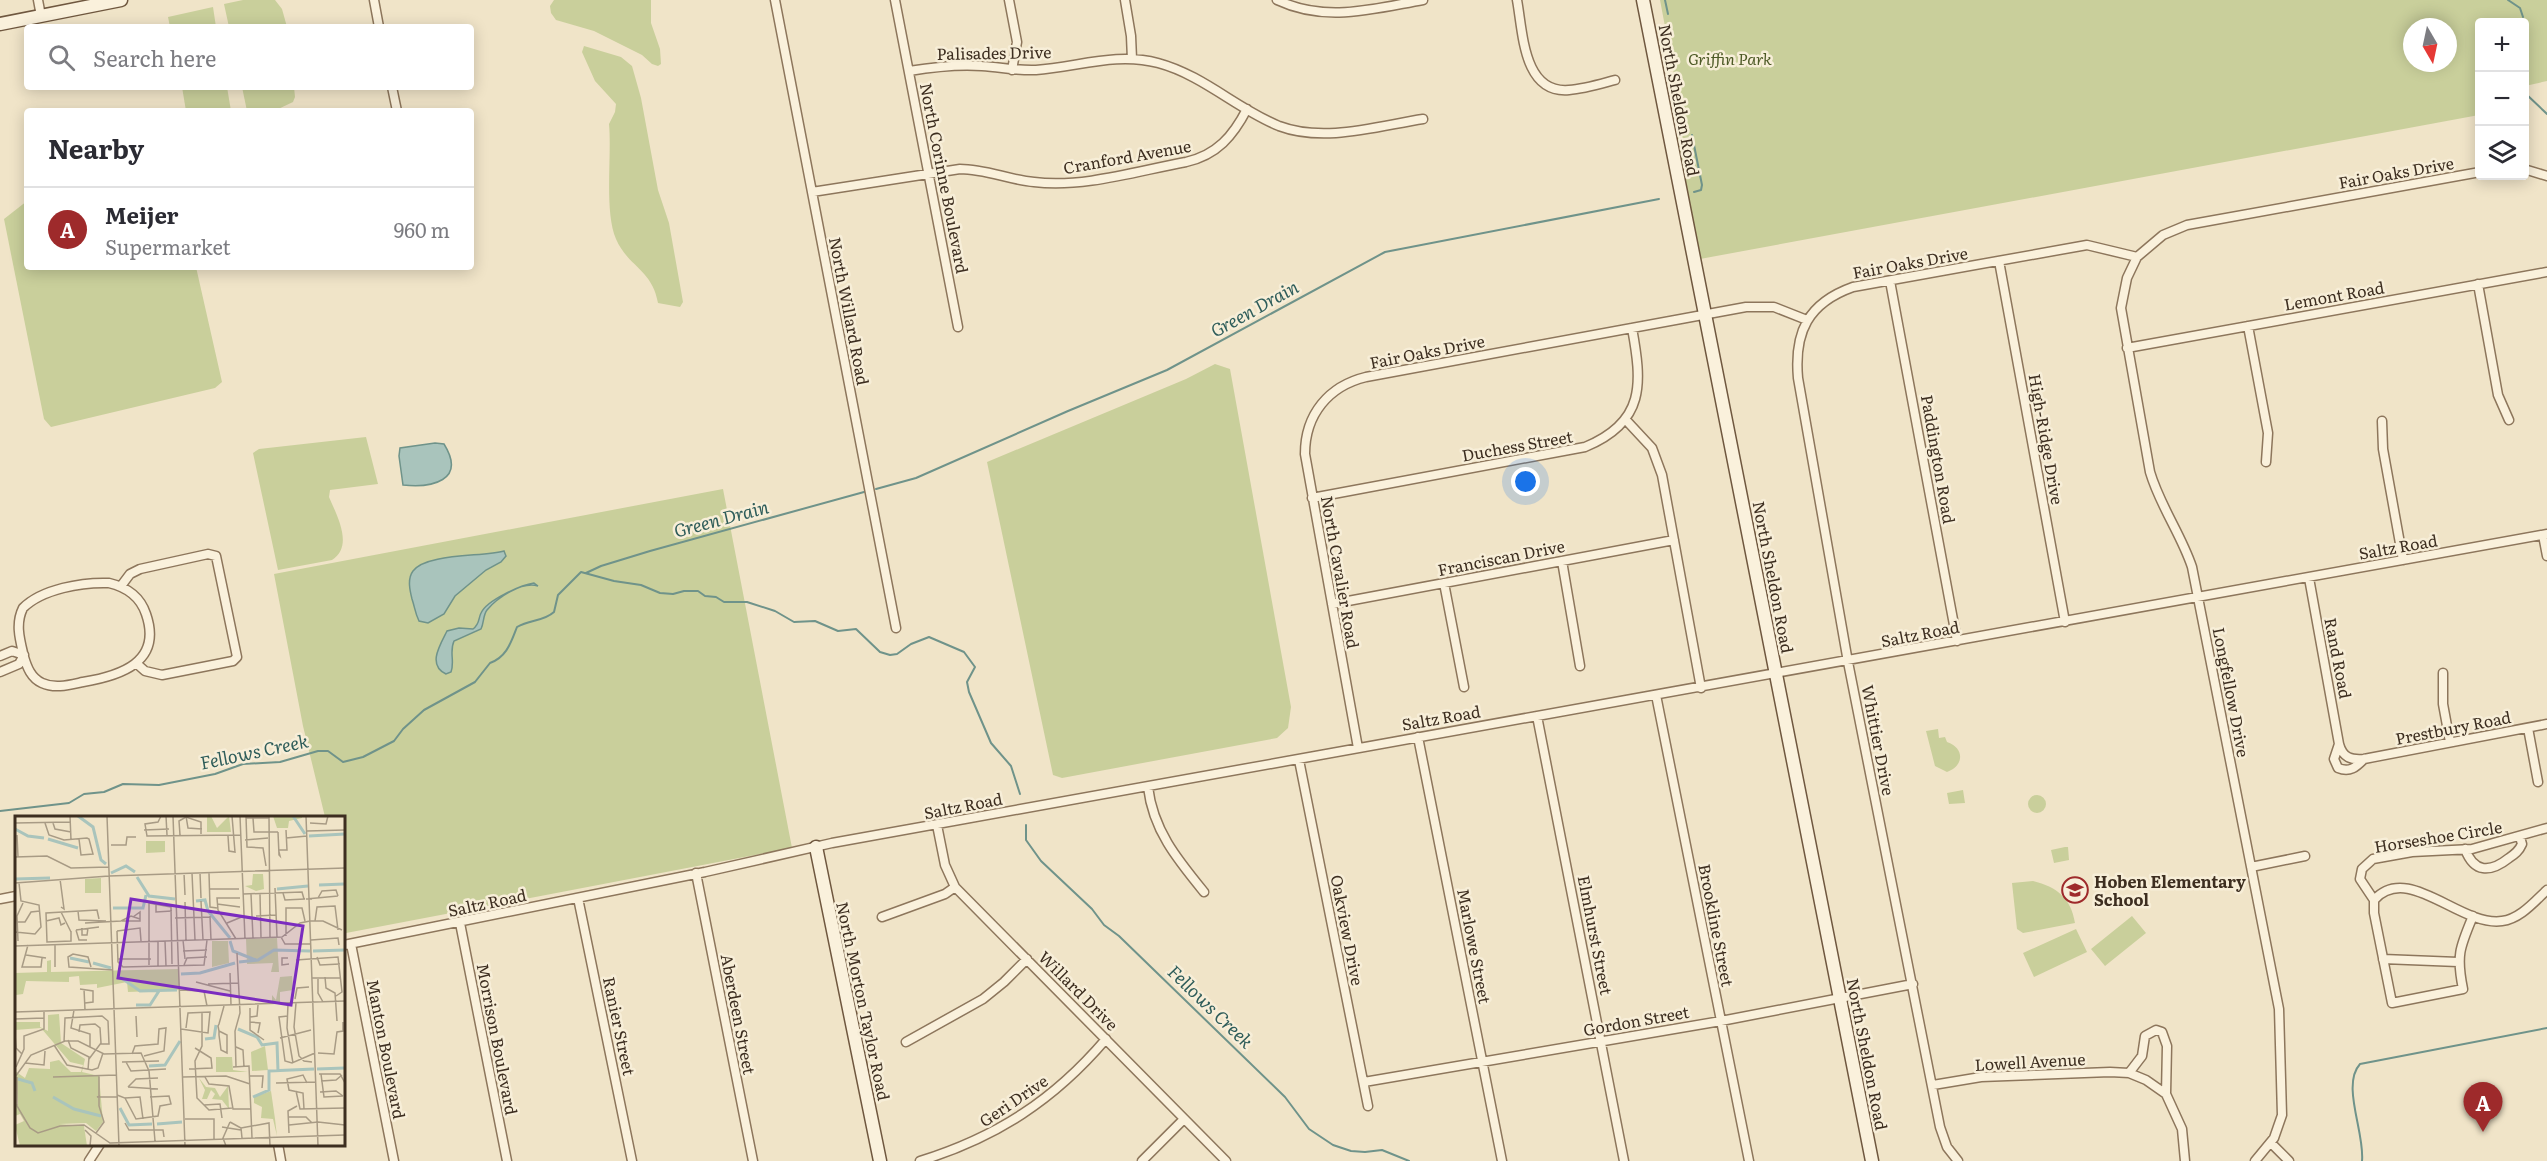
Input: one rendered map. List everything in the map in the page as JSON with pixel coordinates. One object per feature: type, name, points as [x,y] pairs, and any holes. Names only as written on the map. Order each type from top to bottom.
[{"type":"street","points":[[38,0],[41,16]]},
{"type":"street","points":[[0,24],[121,0]]},
{"type":"street","points":[[374,0],[378,24]]},
{"type":"street","name":"North Willard Road","points":[[775,0],[896,628]]},
{"type":"street","name":"North Corinne Boulevard","points":[[895,0],[958,327]]},
{"type":"street","points":[[1009,0],[1017,42],[1012,69]]},
{"type":"street","points":[[1125,0],[1132,59]]},
{"type":"street","points":[[1277,0],[1306,11],[1338,14],[1423,0]]},
{"type":"street","points":[[1517,0],[1528,62],[1537,78],[1560,90],[1615,80]]},
{"type":"street","name":"North Sheldon Road","points":[[1643,0],[1872,1161]]},
{"type":"street","name":"Palisades Drive","points":[[909,71],[959,65],[1038,70],[1111,59],[1132,59],[1158,63],[1187,74],[1280,126],[1311,133],[1333,133],[1423,119]]},
{"type":"street","points":[[393,90],[396,108]]},
{"type":"street","name":"Cranford Avenue","points":[[812,192],[967,169],[1033,182],[1065,183],[1186,162],[1204,157],[1222,146],[1236,129],[1247,109]]},
{"type":"street","points":[[2529,171],[2547,176]]},
{"type":"street","name":"Fair Oaks Drive","points":[[1321,404],[1341,386],[1366,377],[1746,307],[1764,306],[1786,310],[1807,320],[1822,304],[1841,291],[1853,287],[2087,245],[2106,247],[2137,256],[2163,235],[2187,225],[2475,173]]},
{"type":"street","name":"Longfellow Drive","points":[[2137,256],[2127,278],[2121,301],[2127,348],[2150,472],[2157,495],[2187,554],[2198,598],[2279,1009],[2283,1101],[2282,1115],[2271,1143]]},
{"type":"street","name":"High-Ridge Drive","points":[[1999,261],[2065,621]]},
{"type":"street","name":"Lemont Road","points":[[2127,348],[2547,272]]},
{"type":"street","name":"Paddington Road","points":[[1890,281],[1957,641]]},
{"type":"street","points":[[2478,284],[2498,395],[2509,420]]},
{"type":"street","name":"Whittier Drive","points":[[1807,320],[1797,346],[1798,378],[1848,662],[1942,1136],[1947,1148],[1958,1161]]},
{"type":"street","points":[[2248,326],[2268,433],[2266,462]]},
{"type":"street","name":"Duchess Street","points":[[1312,498],[1585,447],[1606,437],[1625,419],[1635,402],[1640,378],[1632,328]]},
{"type":"street","name":"North Cavalier Road","points":[[1321,404],[1310,422],[1305,444],[1312,498],[1358,748]]},
{"type":"street","points":[[1625,419],[1645,438],[1658,461],[1701,688]]},
{"type":"street","points":[[2382,421],[2383,449],[2403,560]]},
{"type":"street","points":[[2545,534],[2547,556]]},
{"type":"street","name":"Saltz Road","points":[[347,944],[460,923],[816,847],[2545,534]]},
{"type":"street","name":"Franciscan Drive","points":[[1332,604],[1674,540]]},
{"type":"street","points":[[121,586],[130,574],[140,568],[208,554],[216,556],[237,657],[233,661],[162,675],[153,674],[136,663]]},
{"type":"street","points":[[1562,561],[1580,666]]},
{"type":"street","name":"Rand Road","points":[[2309,578],[2339,744],[2341,752],[2347,757]]},
{"type":"street","points":[[1444,583],[1464,687]]},
{"type":"street","points":[[92,584],[121,586],[132,593],[142,604],[148,621],[147,647],[136,663],[115,676],[55,686],[36,679],[27,667],[24,655],[18,622],[23,608],[31,600],[42,595],[92,584]]},
{"type":"street","points":[[0,656],[12,651],[24,655]]},
{"type":"street","points":[[0,672],[19,664],[24,655]]},
{"type":"street","points":[[2443,673],[2443,704],[2450,742]]},
{"type":"street","name":"Brookline Street","points":[[1656,695],[1749,1161]]},
{"type":"street","name":"Elmhurst Street","points":[[1537,716],[1624,1161]]},
{"type":"street","name":"Prestbury Road","points":[[2347,757],[2354,760],[2364,759],[2547,724]]},
{"type":"street","points":[[2528,728],[2538,782]]},
{"type":"street","name":"Marlowe Street","points":[[1418,737],[1502,1161]]},
{"type":"street","name":"Rand Road","points":[[2338,768],[2334,759],[2339,744]]},
{"type":"street","name":"Oakview Drive","points":[[1299,759],[1368,1106]]},
{"type":"street","name":"Prestbury Road","points":[[2338,768],[2345,771],[2354,769],[2364,759]]},
{"type":"street","points":[[1148,787],[1152,811],[1161,834],[1204,892]]},
{"type":"street","name":"Willard Drive","points":[[937,825],[945,866],[955,887],[1226,1161]]},
{"type":"street","name":"Horseshoe Circle","points":[[2374,900],[2360,879],[2362,869],[2368,862],[2412,852],[2465,849],[2520,837],[2547,828]]},
{"type":"street","points":[[2465,849],[2469,861],[2484,869],[2493,868],[2499,866],[2520,849],[2522,844],[2520,837]]},
{"type":"street","name":"North Morton Taylor Road","points":[[816,847],[880,1161]]},
{"type":"street","points":[[2251,867],[2305,856]]},
{"type":"street","name":"Aberdeen Street","points":[[696,873],[753,1161]]},
{"type":"street","points":[[2473,916],[2462,943],[2458,962],[2463,989],[2392,1003],[2374,913],[2374,900],[2389,888],[2403,886],[2473,916],[2493,922],[2513,918],[2547,890]]},
{"type":"street","points":[[882,917],[945,894],[955,887]]},
{"type":"street","points":[[0,900],[15,896]]},
{"type":"street","name":"Ranier Street","points":[[578,898],[632,1161]]},
{"type":"street","name":"Morrison Boulevard","points":[[460,923],[507,1161]]},
{"type":"street","name":"Manton Boulevard","points":[[347,944],[393,1161]]},
{"type":"street","points":[[906,1042],[982,999],[1004,982],[1027,959]]},
{"type":"street","points":[[2383,959],[2458,962]]},
{"type":"street","name":"Gordon Street","points":[[1364,1082],[1721,1021],[1913,984]]},
{"type":"street","points":[[2129,1073],[2142,1056],[2145,1036],[2152,1031],[2162,1032],[2167,1046],[2166,1094],[2182,1130],[2185,1161]]},
{"type":"street","name":"Geri Drive","points":[[920,1161],[977,1141],[1015,1120],[1059,1087],[1106,1039]]},
{"type":"street","name":"Lowell Avenue","points":[[1933,1085],[1981,1077],[2110,1072],[2129,1073],[2146,1080],[2166,1094]]},
{"type":"street","points":[[1142,1161],[1183,1120]]},
{"type":"street","points":[[2255,1161],[2271,1143],[2289,1161]]},
{"type":"street","points":[[89,1161],[99,1146]]},
{"type":"street","points":[[278,1146],[281,1161]]},
{"type":"green space","points":[[243,0],[275,0],[282,9],[286,24],[228,24],[224,4]]},
{"type":"green space","points":[[554,0],[651,0],[651,23],[660,49],[661,64],[658,66],[652,64],[642,55],[594,31],[556,20],[551,13],[550,6]]},
{"type":"green space","name":"Griffin Park","points":[[1660,0],[2547,0],[2547,81],[2529,85],[2529,18],[2475,18],[2475,116],[1700,259],[1676,135],[1685,133]]},
{"type":"green space","points":[[213,7],[216,24],[169,24],[168,17]]},
{"type":"green space","points":[[584,46],[621,57],[632,66],[641,98],[658,190],[669,223],[683,302],[680,307],[658,303],[651,283],[627,256],[616,239],[612,227],[609,199],[609,124],[616,104],[595,81],[582,52]]},
{"type":"green space","points":[[182,90],[228,90],[230,108],[186,108]]},
{"type":"green space","points":[[243,90],[294,90],[293,102],[280,108],[246,108]]},
{"type":"green space","points":[[24,203],[24,270],[197,270],[222,382],[215,388],[51,427],[44,419],[4,219]]},
{"type":"green space","points":[[1215,364],[1230,369],[1291,707],[1288,728],[1277,738],[1062,778],[1053,775],[987,462],[1186,379]]},
{"type":"green space","points":[[366,437],[378,484],[330,490],[329,497],[342,530],[342,547],[339,554],[332,560],[278,570],[253,453],[259,449]]},
{"type":"green space","points":[[723,489],[792,848],[346,933],[345,816],[325,816],[303,726],[274,574]]},
{"type":"green space","points":[[1938,729],[1939,738],[1945,737],[1947,742],[1957,748],[1960,757],[1957,766],[1947,772],[1935,766],[1926,731]]},
{"type":"green space","points":[[1963,790],[1965,803],[1949,804],[1947,793]]},
{"type":"green space","points":[[2033,795],[2041,795],[2046,800],[2044,811],[2033,813],[2028,808],[2028,800]]},
{"type":"green space","points":[[2068,847],[2069,860],[2054,863],[2051,850]]},
{"type":"green space","points":[[2033,881],[2056,890],[2062,895],[2070,907],[2075,923],[2023,933],[2017,929],[2012,883]]},
{"type":"green space","points":[[2132,916],[2146,933],[2105,966],[2091,949]]},
{"type":"green space","points":[[2076,929],[2087,952],[2034,977],[2023,953]]},
{"type":"water","points":[[435,443],[444,444],[450,457],[449,474],[443,480],[434,483],[403,485],[400,448]]},
{"type":"water","points":[[504,551],[506,556],[501,562],[486,570],[455,596],[444,614],[428,623],[419,621],[411,596],[410,581],[411,574],[420,565],[442,558]]},
{"type":"water","points":[[514,589],[491,605],[486,612],[481,629],[454,641],[451,672],[446,674],[440,670],[436,660],[437,654],[447,631],[459,628],[473,629],[484,608]]},
{"type":"waterway","name":"Green Drain","points":[[1665,0],[1668,14]]},
{"type":"waterway","name":"Green Drain","points":[[2508,0],[2520,8],[2523,17]]},
{"type":"waterway","name":"Green Drain","points":[[2528,72],[2526,94],[2547,114]]},
{"type":"waterway","name":"Green Drain","points":[[1692,135],[1702,185],[1701,190],[1694,192]]},
{"type":"waterway","name":"Green Drain","points":[[876,489],[916,478],[1167,370],[1385,252],[1659,199]]},
{"type":"waterway","name":"Green Drain","points":[[586,573],[650,551],[864,492]]},
{"type":"waterway","name":"Fellows Creek","points":[[0,811],[69,803],[84,794],[104,792],[123,784],[159,785],[215,774],[243,764],[280,762],[318,751],[328,751],[343,762],[363,757],[394,741],[403,729],[424,710],[475,682],[490,663],[501,657],[517,627],[554,612],[558,595],[581,572],[614,581],[641,585],[660,593],[698,591],[705,596],[716,597],[724,602],[747,602],[775,611],[794,622],[815,621],[838,631],[856,629],[880,652],[890,655],[897,654],[911,644],[929,637],[964,652],[975,667],[967,682],[969,692],[991,743],[1011,766],[1020,794]]},
{"type":"waterway","name":"Fellows Creek","points":[[1026,825],[1026,840],[1041,861],[1092,909],[1104,925],[1119,936],[1285,1097],[1309,1129],[1333,1145],[1351,1151],[1382,1150],[1409,1161]]},
{"type":"waterway","points":[[2362,1161],[2353,1097],[2355,1073],[2360,1064],[2547,1028]]},
{"type":"place","name":"Hoben Elementary School","points":[[2075,890]]},
{"type":"place","name":"Meijer","points":[[2483,1132]]}]
